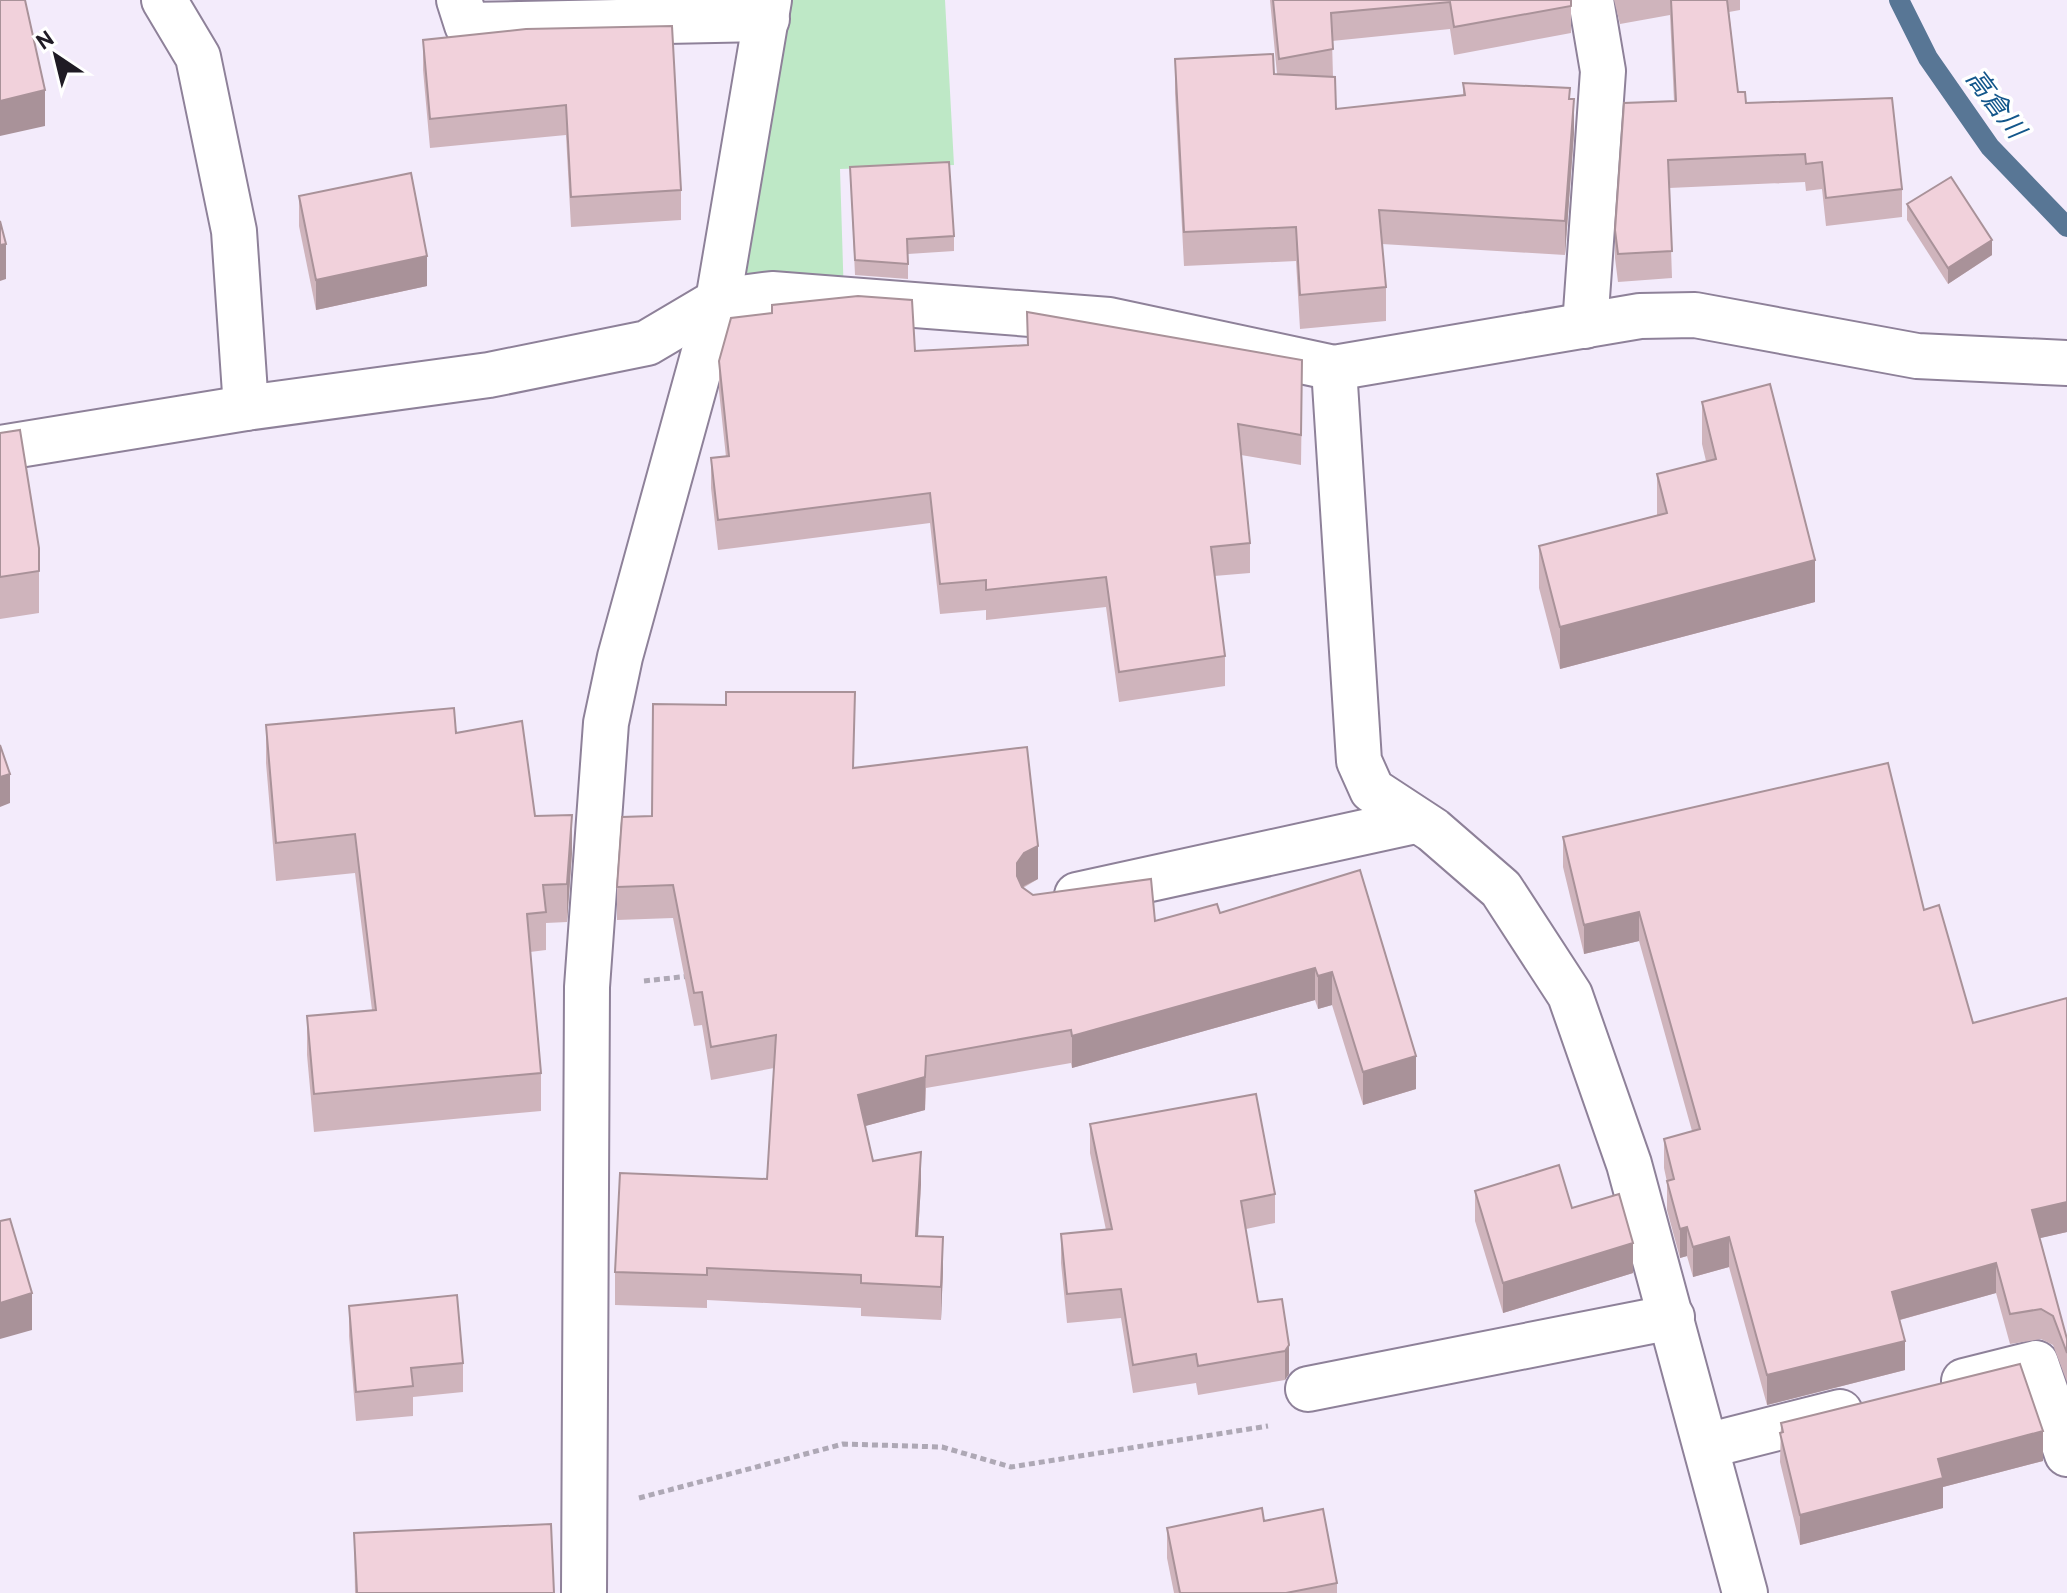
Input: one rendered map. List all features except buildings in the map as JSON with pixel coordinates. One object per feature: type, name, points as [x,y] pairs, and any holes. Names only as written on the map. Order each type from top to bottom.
[{"type":"street","points":[[164,0],[198,57],[234,231],[246,408]]},
{"type":"street","points":[[459,0],[467,25],[768,10],[718,301],[620,657],[606,723],[587,987],[584,1593]]},
{"type":"street","points":[[1585,326],[1603,71],[1591,0]]},
{"type":"street","points":[[0,448],[246,408],[489,375],[647,343],[718,301],[772,294],[1109,320],[1334,368],[1640,316],[1695,315],[1917,356],[2067,363]]},
{"type":"street","points":[[1334,368],[1359,761],[1372,790],[1433,830],[1501,889],[1570,995],[1629,1164],[1745,1593]]},
{"type":"street","points":[[1041,904],[1415,821]]},
{"type":"street","points":[[1308,1389],[1672,1317]]},
{"type":"street","points":[[1931,1389],[2036,1363],[2067,1454]]},
{"type":"street","points":[[1706,1446],[1886,1401]]},
{"type":"path","points":[[587,987],[694,976]]},
{"type":"path","points":[[584,1513],[843,1444],[942,1447],[1011,1467],[1312,1419],[1308,1389]]},
{"type":"green space","points":[[769,0],[945,0],[954,165],[840,169],[844,299],[718,301]]},
{"type":"waterway","name":"高倉川","points":[[1899,0],[1928,58],[1990,147],[2067,227]]}]
